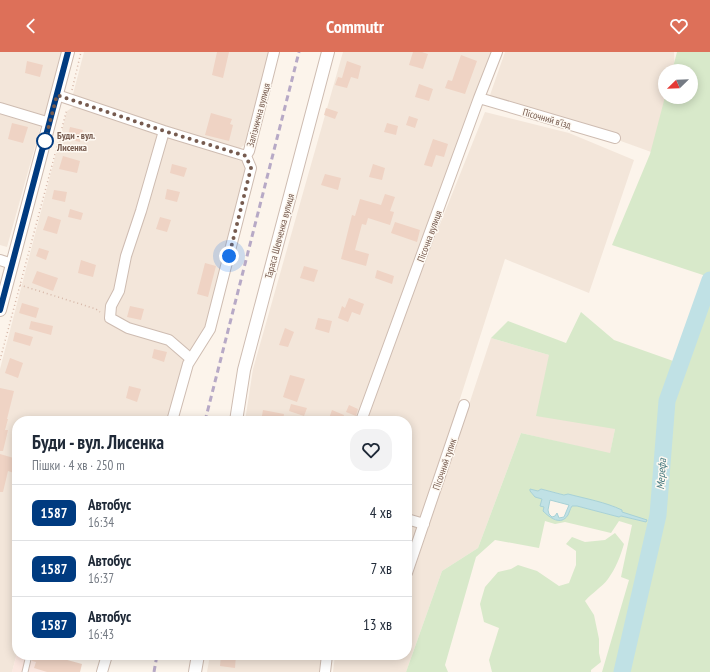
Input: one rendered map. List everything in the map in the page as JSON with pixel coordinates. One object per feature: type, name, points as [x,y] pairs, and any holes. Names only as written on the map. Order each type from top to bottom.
[{"type":"street","points":[[0,310],[68,52]]},
{"type":"street","name":"Залізнична вулиця","points":[[173,416],[188,364],[210,329],[251,168],[246,156],[249,151],[274,52]]},
{"type":"street","name":"Тараса Шевченка вулиця","points":[[237,416],[244,370],[328,52]]},
{"type":"street","name":"Пісочна вулиця","points":[[363,416],[497,52]]},
{"type":"street","points":[[57,95],[164,131],[246,156]]},
{"type":"street","name":"Пісочний в’їзд","points":[[479,98],[615,138]]},
{"type":"street","points":[[0,108],[50,123]]},
{"type":"street","points":[[164,131],[126,256],[119,290],[110,306],[110,318],[128,328],[169,340],[191,359]]},
{"type":"street","points":[[0,260],[12,264]]},
{"type":"street","name":"Пісочний тупик","points":[[412,559],[464,405]]},
{"type":"street","points":[[412,520],[424,524]]},
{"type":"street","points":[[102,672],[106,660]]},
{"type":"street","points":[[196,672],[197,660]]},
{"type":"street","points":[[325,672],[326,660]]},
{"type":"lane","points":[[25,672],[28,660]]},
{"type":"path","points":[[0,360],[81,52]]},
{"type":"path","points":[[20,285],[96,309],[110,318]]},
{"type":"shaded area","points":[[0,52],[62,52],[44,119],[0,105]]},
{"type":"shaded area","points":[[84,52],[271,52],[247,143],[239,149],[72,98]]},
{"type":"shaded area","points":[[343,52],[495,52],[360,416],[246,416],[253,369]]},
{"type":"shaded area","points":[[505,52],[674,52],[675,64],[658,64],[658,104],[669,104],[654,153],[489,98]]},
{"type":"shaded area","points":[[75,106],[247,163],[203,339],[171,416],[12,416],[12,660],[15,660],[12,672],[0,672],[0,369],[67,111]]},
{"type":"shaded area","points":[[485,112],[569,133],[634,160],[589,293],[505,259],[421,520],[412,517],[412,416],[369,416],[412,294]]},
{"type":"shaded area","points":[[0,113],[41,125],[7,247],[0,245]]},
{"type":"shaded area","points":[[491,338],[549,355],[615,429],[610,454],[521,433],[478,548],[442,571],[412,655],[412,577]]},
{"type":"shaded area","points":[[412,525],[419,527],[412,547]]},
{"type":"shaded area","points":[[15,660],[60,660],[59,672],[12,672]]},
{"type":"shaded area","points":[[209,660],[320,660],[319,672],[207,672]]},
{"type":"shaded area","points":[[334,660],[410,660],[406,672],[333,672]]},
{"type":"green space","points":[[677,52],[710,52],[710,672],[602,672],[629,580],[621,577],[632,525],[619,521],[611,533],[565,522],[555,524],[545,521],[539,548],[495,540],[476,557],[445,665],[448,672],[406,672],[410,660],[412,660],[412,655],[442,571],[478,548],[521,433],[610,453],[615,429],[536,416],[549,355],[491,338],[508,321],[566,343],[581,312],[614,340],[676,362],[690,316],[706,276],[612,245],[650,154],[663,104],[698,104],[698,64],[674,64]],"holes":[[[530,489],[538,491],[541,489],[565,495],[568,494],[613,506],[622,512],[646,522],[621,516],[619,517],[577,506],[572,506],[565,518],[555,520],[543,511],[544,507],[542,499],[535,497]]]},
{"type":"green space","points":[[615,533],[624,544],[618,562],[606,582],[585,601],[594,615],[599,639],[599,653],[601,662],[591,670],[591,672],[492,672],[489,660],[499,628],[484,622],[480,604],[485,587],[498,572],[511,569],[518,565],[537,571],[559,586],[569,583],[576,565],[576,551],[566,544],[572,537],[585,542],[605,540]]},
{"type":"water","points":[[530,489],[538,491],[541,489],[589,499],[647,520],[646,522],[621,516],[619,517],[572,506],[565,518],[562,520],[556,520],[543,511],[544,507],[540,506],[542,499],[535,497]],"holes":[[[550,500],[569,505],[564,517],[559,518],[557,513],[552,517],[549,514],[548,510]]]},
{"type":"building","points":[[217,52],[229,52],[223,78],[212,75]]},
{"type":"building","points":[[413,52],[428,54],[423,69],[409,65]]},
{"type":"building","points":[[461,55],[477,61],[465,94],[445,88],[448,80],[452,81]]},
{"type":"building","points":[[27,61],[43,65],[40,77],[25,73]]},
{"type":"building","points":[[347,61],[361,66],[358,79],[351,77],[347,88],[335,85],[338,77],[342,78]]},
{"type":"building","points":[[419,84],[433,89],[429,101],[415,97]]},
{"type":"building","points":[[326,108],[338,112],[335,119],[324,115]]},
{"type":"building","points":[[211,113],[232,119],[230,124],[233,125],[229,141],[205,135]]},
{"type":"building","points":[[409,116],[418,119],[415,128],[406,125]]},
{"type":"building","points":[[12,123],[28,127],[23,143],[8,139]]},
{"type":"building","points":[[387,123],[398,126],[396,135],[384,132]]},
{"type":"building","points":[[70,127],[83,130],[80,142],[67,139]]},
{"type":"building","points":[[433,139],[448,144],[444,157],[436,155],[432,167],[424,165]]},
{"type":"building","points":[[63,156],[80,161],[77,173],[59,169]]},
{"type":"building","points":[[172,164],[187,168],[184,177],[170,173]]},
{"type":"building","points":[[373,164],[385,168],[382,180],[369,177]]},
{"type":"building","points":[[325,174],[341,178],[338,190],[321,185]]},
{"type":"building","points":[[167,189],[180,192],[177,202],[165,199]]},
{"type":"building","points":[[54,190],[67,192],[65,202],[52,199]]},
{"type":"building","points":[[385,194],[395,197],[390,211],[394,212],[390,225],[368,218],[366,225],[362,224],[355,250],[369,254],[366,266],[341,259],[352,215],[355,216],[360,199],[381,205]]},
{"type":"building","points":[[70,209],[83,213],[81,220],[68,217]]},
{"type":"building","points":[[48,216],[61,220],[57,234],[43,230]]},
{"type":"building","points":[[160,217],[171,220],[167,232],[156,229]]},
{"type":"building","points":[[395,222],[420,230],[417,242],[391,233]]},
{"type":"building","points":[[39,248],[49,251],[46,260],[36,256]]},
{"type":"building","points":[[81,260],[96,265],[93,277],[78,273]]},
{"type":"building","points":[[205,263],[216,266],[208,297],[197,294]]},
{"type":"building","points":[[304,266],[318,270],[314,282],[300,278]]},
{"type":"building","points":[[377,270],[394,276],[392,284],[375,278]]},
{"type":"building","points":[[37,271],[58,278],[53,291],[32,283]]},
{"type":"building","points":[[349,298],[364,304],[360,315],[352,312],[348,322],[338,318],[342,306],[345,308]]},
{"type":"building","points":[[22,303],[39,308],[36,318],[19,313]]},
{"type":"building","points":[[130,306],[144,309],[141,320],[127,317]]},
{"type":"building","points":[[318,318],[332,321],[329,333],[315,329]]},
{"type":"building","points":[[31,321],[53,326],[51,335],[29,329]]},
{"type":"building","points":[[285,328],[294,332],[288,347],[279,345]]},
{"type":"building","points":[[15,332],[33,337],[30,346],[13,341]]},
{"type":"building","points":[[154,349],[167,352],[164,362],[152,358]]},
{"type":"building","points":[[10,358],[23,363],[18,378],[5,373]]},
{"type":"building","points":[[290,375],[305,379],[297,402],[283,397]]},
{"type":"building","points":[[129,386],[141,389],[137,402],[126,398]]},
{"type":"building","points":[[0,388],[14,391],[7,419],[5,430],[8,430],[3,451],[0,451]]},
{"type":"building","points":[[291,404],[307,408],[304,416],[289,411]]},
{"type":"building","points":[[349,405],[358,409],[356,416],[346,412]]},
{"type":"building","points":[[263,410],[284,414],[284,416],[262,416]]},
{"type":"building","points":[[332,410],[344,415],[344,416],[330,416]]},
{"type":"building","points":[[0,454],[12,458],[12,472],[8,471],[3,492],[0,492]]},
{"type":"building","points":[[67,660],[82,664],[80,672],[47,672],[34,668],[36,662],[32,661]]},
{"type":"building","points":[[221,660],[236,660],[235,668],[220,666]]},
{"type":"waterway","name":"Мерефа","points":[[622,672],[658,515],[667,401],[710,280]]},
{"type":"railway","points":[[206,416],[299,52]]},
{"type":"railway","points":[[154,672],[156,660]]},
{"type":"bus line","name":"1587","points":[[0,310],[68,52]]},
{"type":"place","name":"Буди - вул. Лисенка","points":[[45,141]]},
{"type":"route","points":[[45,141],[57,95],[164,131],[246,156],[251,168],[229,256]]}]
